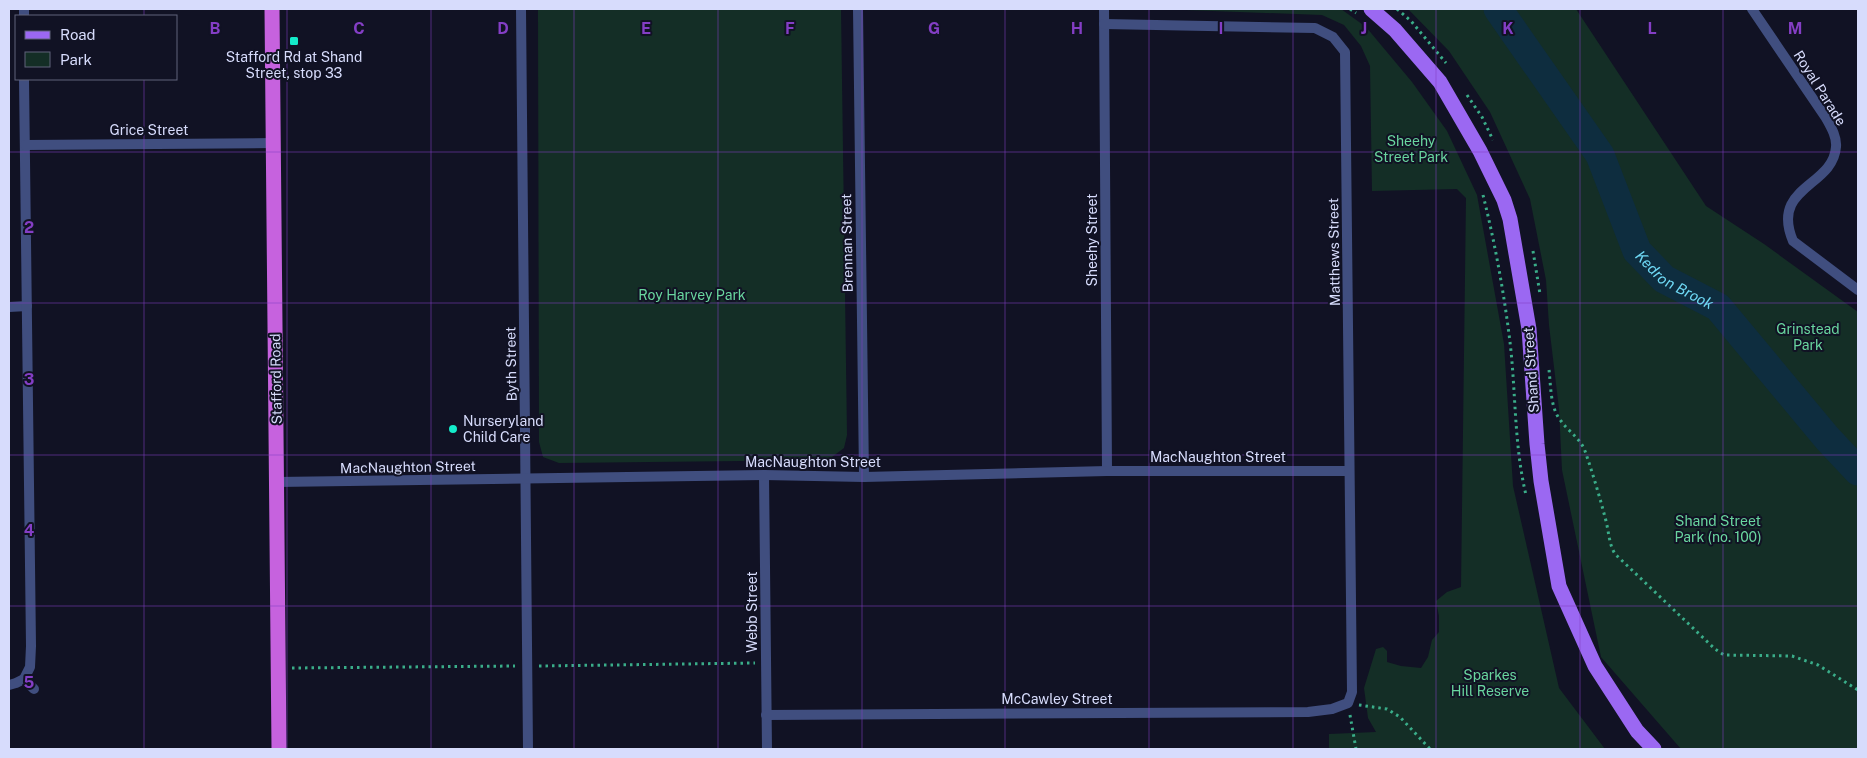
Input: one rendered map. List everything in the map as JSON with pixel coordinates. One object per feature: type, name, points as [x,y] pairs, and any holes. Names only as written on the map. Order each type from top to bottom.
[{"type":"highway","name":"Stafford Road","points":[[272,9],[279,749]]},
{"type":"main road","name":"Shand Street","points":[[1367,14],[1395,30],[1440,82],[1480,151],[1504,200],[1510,219],[1529,329],[1539,462],[1559,586],[1595,666],[1637,731],[1654,749]]},
{"type":"street","name":"Byth Street","points":[[521,9],[528,749]]},
{"type":"street","name":"Brennan Street","points":[[858,9],[864,477]]},
{"type":"street","name":"Sheehy Street","points":[[1104,9],[1107,471]]},
{"type":"street","name":"Royal Parade","points":[[1757,11],[1834,133],[1836,147],[1831,163],[1801,192],[1791,205],[1787,216],[1788,228],[1793,241],[1858,290]]},
{"type":"street","name":"Matthews Street","points":[[1104,24],[1315,28],[1333,37],[1345,52],[1352,692],[1348,703]]},
{"type":"street","points":[[9,685],[16,684],[24,679],[30,667],[31,646],[24,80]]},
{"type":"street","name":"Grice Street","points":[[25,145],[274,143]]},
{"type":"street","points":[[9,306],[27,306]]},
{"type":"street","name":"MacNaughton Street","points":[[277,482],[526,480],[764,475],[864,477],[1107,471],[1349,471]]},
{"type":"street","name":"Webb Street","points":[[764,475],[766,749]]},
{"type":"street","points":[[24,679],[34,689]]},
{"type":"street","name":"McCawley Street","points":[[766,715],[1308,712],[1332,709],[1348,703]]},
{"type":"path","points":[[1350,9],[1367,14]]},
{"type":"path","points":[[1482,189],[1490,222],[1510,343],[1518,444],[1527,497]]},
{"type":"path","points":[[1623,562],[1715,650],[1724,655],[1792,656],[1818,665],[1858,690]]},
{"type":"path","points":[[1356,749],[1348,703],[1387,709],[1400,717],[1430,749]]},
{"type":"green space","name":"Roy Harvey Park","points":[[538,9],[841,9],[847,435],[844,448],[828,460],[559,463],[543,457],[539,442]]},
{"type":"green space","name":"Sparkes Hill Reserve","points":[[1159,9],[1341,9],[1366,27],[1412,82],[1447,131],[1477,195],[1504,344],[1513,486],[1559,688],[1605,749],[1329,749],[1329,734],[1376,732],[1368,718],[1364,688],[1376,649],[1383,647],[1387,651],[1387,662],[1401,666],[1421,668],[1428,657],[1432,640],[1439,632],[1439,616],[1436,601],[1447,592],[1461,587],[1466,198],[1457,189],[1372,191],[1370,66],[1361,46],[1344,25],[1322,15]]},
{"type":"green space","name":"Shand Street Park (no. 100)","points":[[1408,9],[1576,9],[1706,206],[1764,244],[1858,312],[1858,749],[1681,749],[1601,657],[1562,470],[1559,409],[1549,325],[1546,280],[1530,199],[1490,112],[1449,51]]},
{"type":"waterway","name":"Kedron Brook","points":[[1498,9],[1600,155],[1637,251],[1664,279],[1718,307],[1827,438],[1858,471]]},
{"type":"place","name":"Stafford Rd at Shand Street, stop 33","points":[[294,41]]},
{"type":"place","name":"Nurseryland Child Care","points":[[453,429]]},
{"type":"park label","name":"Sheehy Street Park","points":[[1411,150]]},
{"type":"park label","name":"Grinstead Park","points":[[1808,338]]}]
